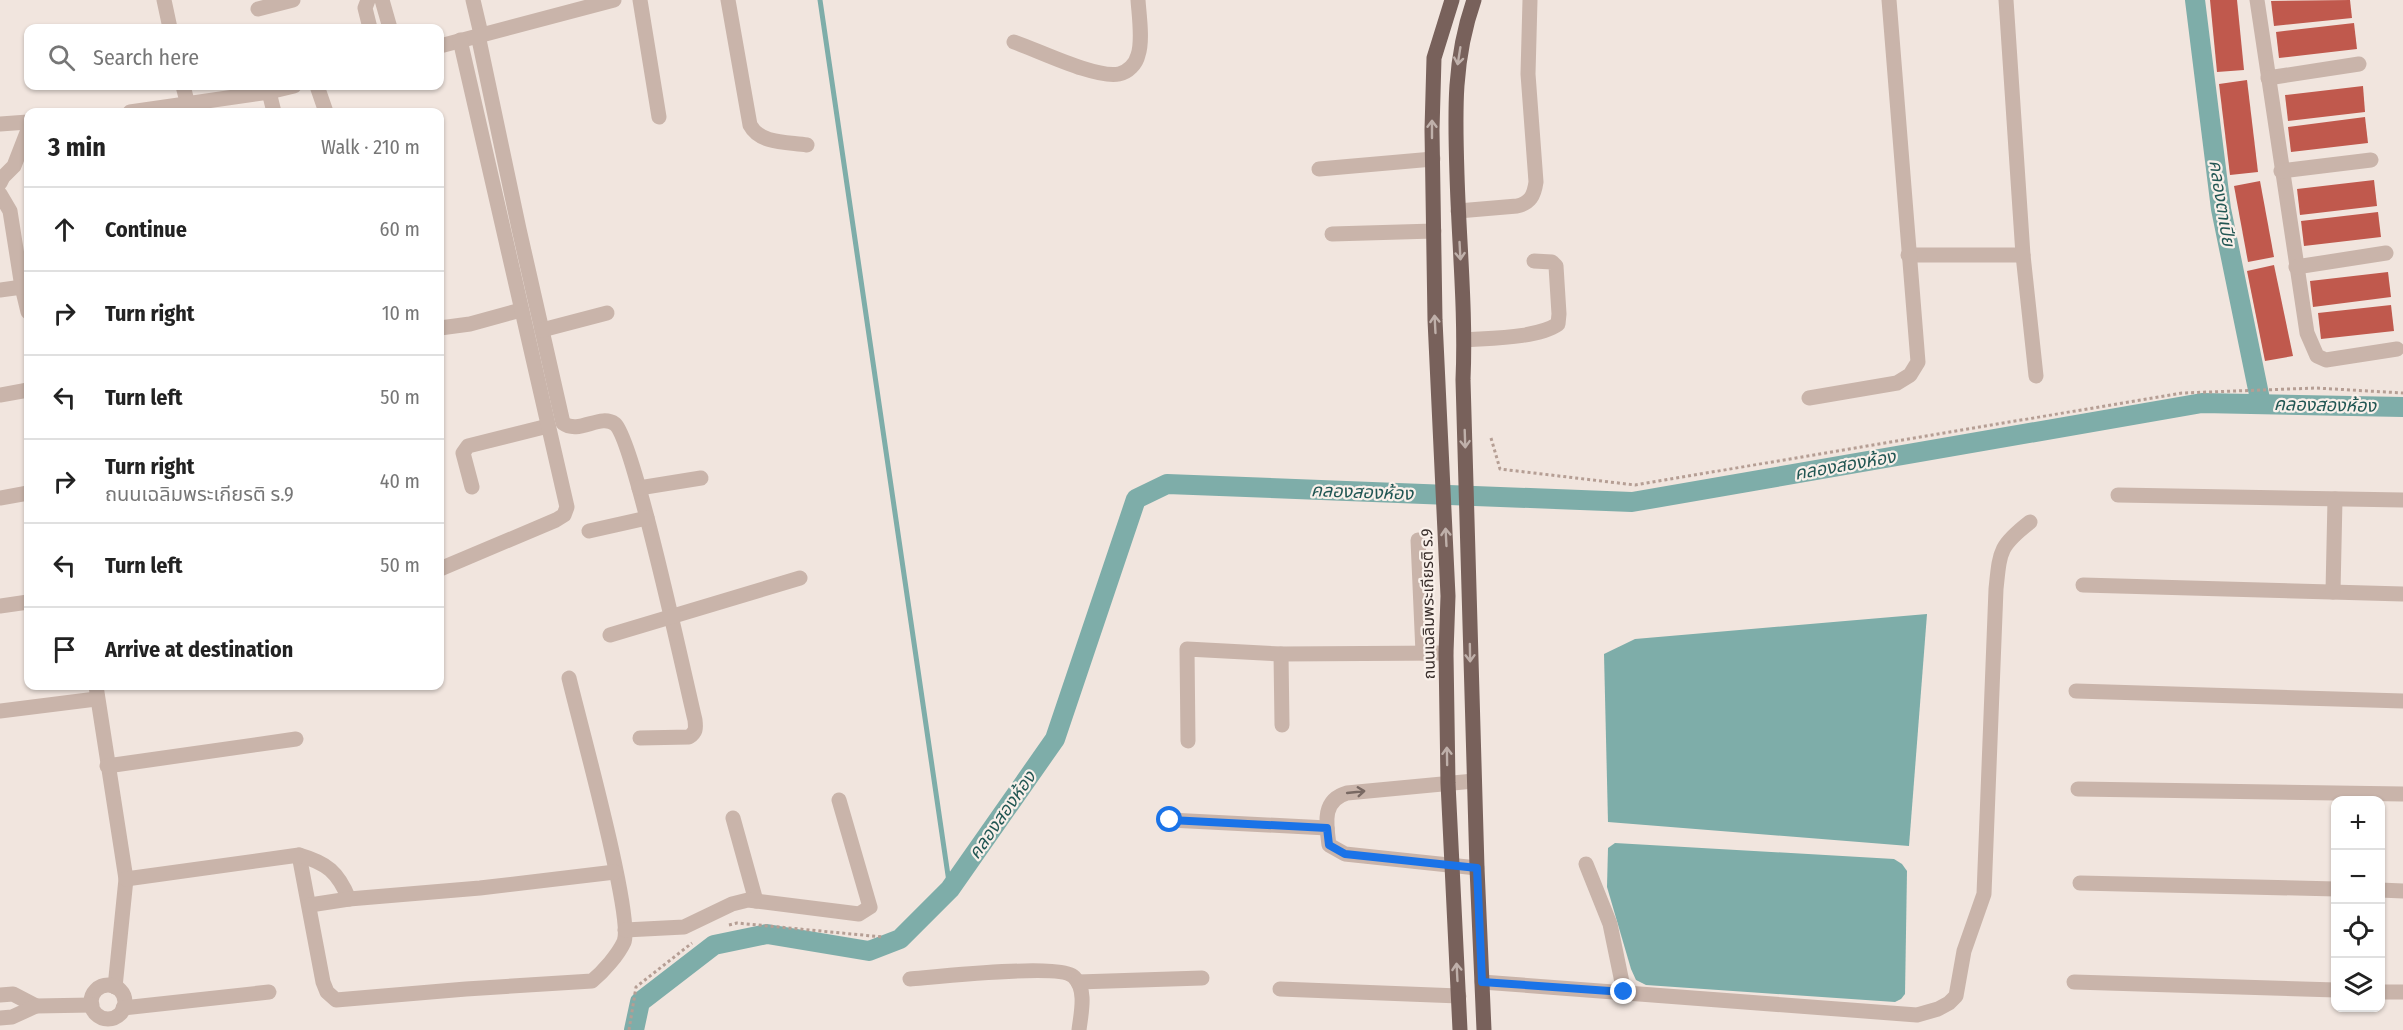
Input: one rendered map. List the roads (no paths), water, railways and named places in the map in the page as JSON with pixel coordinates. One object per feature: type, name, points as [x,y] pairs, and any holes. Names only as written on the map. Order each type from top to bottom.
[{"type":"main road","name":"ถนนเฉลิมพระเกียรติ ร.9","points":[[1452,0],[1434,58],[1433,159],[1435,320],[1448,596],[1446,653],[1448,783],[1460,1030]]},
{"type":"main road","points":[[1474,0],[1464,29],[1454,104],[1465,340],[1463,380],[1474,781],[1484,1030]]},
{"type":"street","points":[[164,0],[169,24]]},
{"type":"street","points":[[258,9],[293,0]]},
{"type":"street","points":[[368,0],[365,8],[369,24]]},
{"type":"street","points":[[382,0],[389,24]]},
{"type":"street","points":[[473,0],[563,423],[574,428],[608,421],[614,423],[622,434],[639,488],[696,729],[694,734],[688,737],[640,738]]},
{"type":"street","points":[[444,45],[559,7],[614,0]]},
{"type":"street","points":[[640,0],[659,117]]},
{"type":"street","points":[[728,0],[753,132],[761,138],[807,145]]},
{"type":"street","points":[[1014,42],[1091,70],[1112,74],[1122,73],[1132,67],[1138,55],[1138,0]]},
{"type":"street","points":[[1458,211],[1517,206],[1525,204],[1534,193],[1536,182],[1528,74],[1530,0]]},
{"type":"street","points":[[1809,398],[1897,383],[1910,375],[1918,362],[1889,0]]},
{"type":"street","points":[[2006,0],[2023,255],[2037,376]]},
{"type":"street","points":[[2256,0],[2307,333],[2317,356],[2326,360],[2397,349]]},
{"type":"street","points":[[444,567],[556,520],[564,514],[567,507],[460,40]]},
{"type":"street","points":[[2268,78],[2360,64]]},
{"type":"street","points":[[184,90],[188,105]]},
{"type":"street","points":[[163,108],[277,90]]},
{"type":"street","points":[[318,90],[325,108]]},
{"type":"street","points":[[269,92],[273,108]]},
{"type":"street","points":[[0,124],[24,122]]},
{"type":"street","points":[[0,183],[14,166],[24,140]]},
{"type":"street","points":[[1319,169],[1433,159]]},
{"type":"street","points":[[2282,171],[2371,159]]},
{"type":"street","points":[[0,194],[10,211],[24,295]]},
{"type":"street","points":[[1332,234],[1434,231]]},
{"type":"street","points":[[2296,267],[2386,254]]},
{"type":"street","points":[[1908,255],[2023,255]]},
{"type":"street","points":[[1465,340],[1532,333],[1552,328],[1558,324],[1556,266],[1552,262],[1534,261]]},
{"type":"street","points":[[0,290],[22,287]]},
{"type":"street","points":[[444,327],[471,324],[521,310]]},
{"type":"street","points":[[542,330],[607,313]]},
{"type":"street","points":[[0,395],[24,391]]},
{"type":"street","points":[[472,487],[463,453],[468,446],[548,426]]},
{"type":"street","points":[[639,488],[701,478]]},
{"type":"street","points":[[0,498],[24,494]]},
{"type":"street","points":[[2118,495],[2403,500]]},
{"type":"street","points":[[2333,592],[2335,499]]},
{"type":"street","points":[[589,531],[646,518]]},
{"type":"street","points":[[1482,982],[1917,1016],[1949,1003],[1956,996],[1964,951],[1984,894],[1996,589],[2000,554],[2009,538],[2030,522]]},
{"type":"street","points":[[1418,540],[1423,653]]},
{"type":"street","points":[[610,635],[800,578]]},
{"type":"street","points":[[2084,585],[2403,594]]},
{"type":"street","points":[[0,606],[24,603]]},
{"type":"street","points":[[1188,741],[1187,649],[1281,654],[1446,653]]},
{"type":"street","points":[[1281,654],[1282,725]]},
{"type":"street","points":[[299,855],[323,982],[327,992],[336,1000],[592,981],[624,941],[625,930],[621,893],[569,678]]},
{"type":"street","points":[[2076,691],[2403,701]]},
{"type":"street","points":[[0,711],[96,692],[126,879],[115,987]]},
{"type":"street","points":[[107,766],[296,739]]},
{"type":"street","points":[[1474,781],[1336,796],[1329,806],[1327,828],[1329,845],[1345,854],[1477,868]]},
{"type":"street","points":[[2078,789],[2403,794]]},
{"type":"street","points":[[625,930],[684,927],[732,904],[748,900],[859,914],[870,907],[838,800]]},
{"type":"street","points":[[733,818],[756,901]]},
{"type":"street","points":[[1170,820],[1327,828]]},
{"type":"street","points":[[126,879],[299,855],[315,859],[335,873],[349,899]]},
{"type":"street","points":[[1586,864],[1610,924],[1624,992]]},
{"type":"street","points":[[310,904],[480,888],[615,872]]},
{"type":"street","points":[[2080,883],[2331,889]]},
{"type":"street","points":[[2385,890],[2403,891]]},
{"type":"street","points":[[910,979],[1006,972],[1071,976],[1202,978]]},
{"type":"street","points":[[1071,976],[1081,990],[1079,1030]]},
{"type":"street","points":[[2074,982],[2331,990]]},
{"type":"street","points":[[110,985],[123,996],[123,1008],[117,1016],[106,1018],[96,1014],[92,1005],[94,993],[98,988],[110,985]]},
{"type":"street","points":[[1280,988],[1459,996]]},
{"type":"street","points":[[123,1008],[269,992]]},
{"type":"street","points":[[2385,992],[2403,992]]},
{"type":"street","points":[[0,995],[13,994],[36,1006]]},
{"type":"street","points":[[0,1018],[12,1017],[36,1006],[92,1005]]},
{"type":"water","points":[[1927,614],[1909,846],[1608,822],[1604,654],[1635,639]]},
{"type":"water","points":[[1615,843],[1894,859],[1907,871],[1905,994],[1895,1002],[1646,985],[1636,980],[1607,887],[1608,848]]},
{"type":"waterway","points":[[820,0],[950,889]]},
{"type":"waterway","name":"คลองตาเปีย","points":[[2195,0],[2221,209],[2261,404]]},
{"type":"waterway","name":"คลองสองห้อง","points":[[634,1030],[640,1002],[714,945],[767,934],[869,951],[900,939],[950,889],[1055,739],[1136,499],[1167,484],[1632,502],[2202,403],[2403,407]]}]
